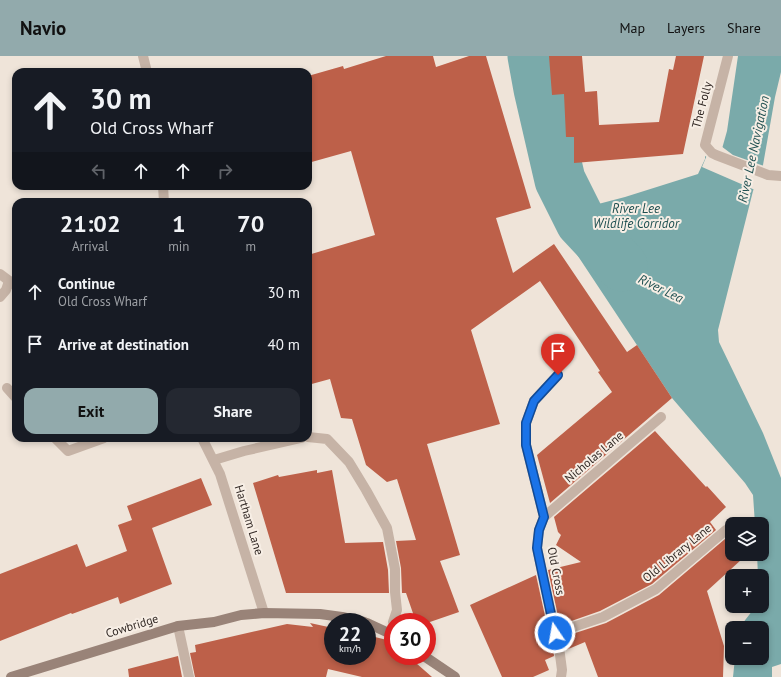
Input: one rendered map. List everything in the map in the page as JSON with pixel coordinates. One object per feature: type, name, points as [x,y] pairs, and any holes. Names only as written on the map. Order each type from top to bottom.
[{"type":"main road","points":[[264,613],[324,615]]},
{"type":"main road","name":"Cowbridge","points":[[11,677],[178,626],[214,622],[241,615],[264,613]]},
{"type":"main road","points":[[436,664],[455,677]]},
{"type":"street","points":[[143,56],[146,68]]},
{"type":"street","name":"The Folly","points":[[728,56],[705,145],[712,153],[716,155],[768,175],[781,176]]},
{"type":"street","points":[[0,274],[12,283],[0,297]]},
{"type":"street","points":[[544,517],[526,445],[526,423],[534,401],[558,375]]},
{"type":"street","points":[[7,388],[12,394]]},
{"type":"street","name":"Nicholas Lane","points":[[544,517],[661,417]]},
{"type":"street","points":[[312,438],[327,440],[348,462],[366,490],[387,528],[395,569],[396,613]]},
{"type":"street","points":[[59,442],[68,451],[93,442]]},
{"type":"street","name":"Hartham Lane","points":[[204,442],[220,474],[264,613]]},
{"type":"street","points":[[214,460],[283,442]]},
{"type":"street","name":"Old Cross","points":[[544,517],[539,530],[537,548],[559,647],[562,670],[561,677]]},
{"type":"street","name":"Old Library Lane","points":[[555,633],[603,617],[656,589],[725,531]]},
{"type":"street","points":[[178,626],[189,677]]},
{"type":"water","points":[[738,56],[781,56],[781,72],[763,165],[753,191],[718,330],[719,342],[763,433],[781,478],[781,664],[772,667],[772,677],[733,677],[734,665],[769,665],[769,621],[744,621],[751,613],[769,613],[769,569],[758,569],[757,561],[769,561],[769,517],[755,517],[753,495],[745,483],[672,398],[562,232],[559,219],[583,208],[625,197],[698,174],[705,156],[718,163],[727,131]]},
{"type":"pier","points":[[721,146],[733,155],[764,166],[755,190],[702,167],[707,155],[717,156]]},
{"type":"building","points":[[386,56],[433,56],[436,67],[469,56],[486,56],[531,208],[496,218],[513,273],[554,244],[627,352],[637,345],[672,398],[550,503],[537,455],[612,392],[598,372],[600,371],[540,281],[471,330],[500,424],[427,444],[460,555],[440,561],[459,612],[436,620],[436,613],[413,613],[406,593],[402,593],[401,568],[396,541],[416,540],[397,479],[387,482],[366,465],[352,419],[341,418],[330,379],[312,384],[312,254],[375,235],[351,151],[312,162],[312,75],[343,66],[344,69]]},
{"type":"building","points":[[549,56],[582,56],[585,92],[597,91],[599,125],[659,122],[669,69],[673,70],[676,56],[704,56],[683,154],[574,163],[574,137],[566,137],[564,94],[552,95]]},
{"type":"building","points":[[655,431],[726,507],[710,522],[716,530],[652,584],[600,611],[560,625],[548,570],[581,562],[556,545],[561,535],[558,532],[554,517]]},
{"type":"building","points":[[317,470],[317,473],[332,470],[345,543],[383,542],[388,570],[389,593],[286,593],[253,483],[278,475],[279,477]]},
{"type":"building","points":[[201,478],[212,505],[152,528],[172,584],[120,604],[118,597],[72,614],[71,613],[0,641],[0,574],[77,544],[86,567],[127,551],[118,525],[132,520],[127,506]]},
{"type":"building","points":[[725,539],[725,561],[740,561],[731,569],[725,569],[725,575],[707,591],[724,646],[723,677],[598,677],[585,642],[566,650],[563,637],[606,623],[659,595]]},
{"type":"building","points":[[536,575],[554,656],[545,660],[549,670],[533,677],[502,677],[470,605]]},
{"type":"building","points":[[310,623],[324,626],[324,665],[376,665],[376,637],[384,639],[384,665],[418,665],[432,677],[362,677],[328,669],[326,677],[195,677],[190,653],[196,652],[195,645],[287,624],[313,627]]},
{"type":"building","points":[[178,656],[182,677],[129,677],[128,669]]},
{"type":"waterway","name":"River Lea","points":[[533,56],[560,180],[581,222],[622,266]]},
{"type":"route","points":[[555,633],[537,548],[539,530],[544,517],[526,445],[526,423],[534,401],[558,375]]},
{"type":"water label","name":"River Lee Navigation","points":[[753,149]]},
{"type":"water label","name":"River Lee Wildlife Corridor","points":[[636,216]]}]
